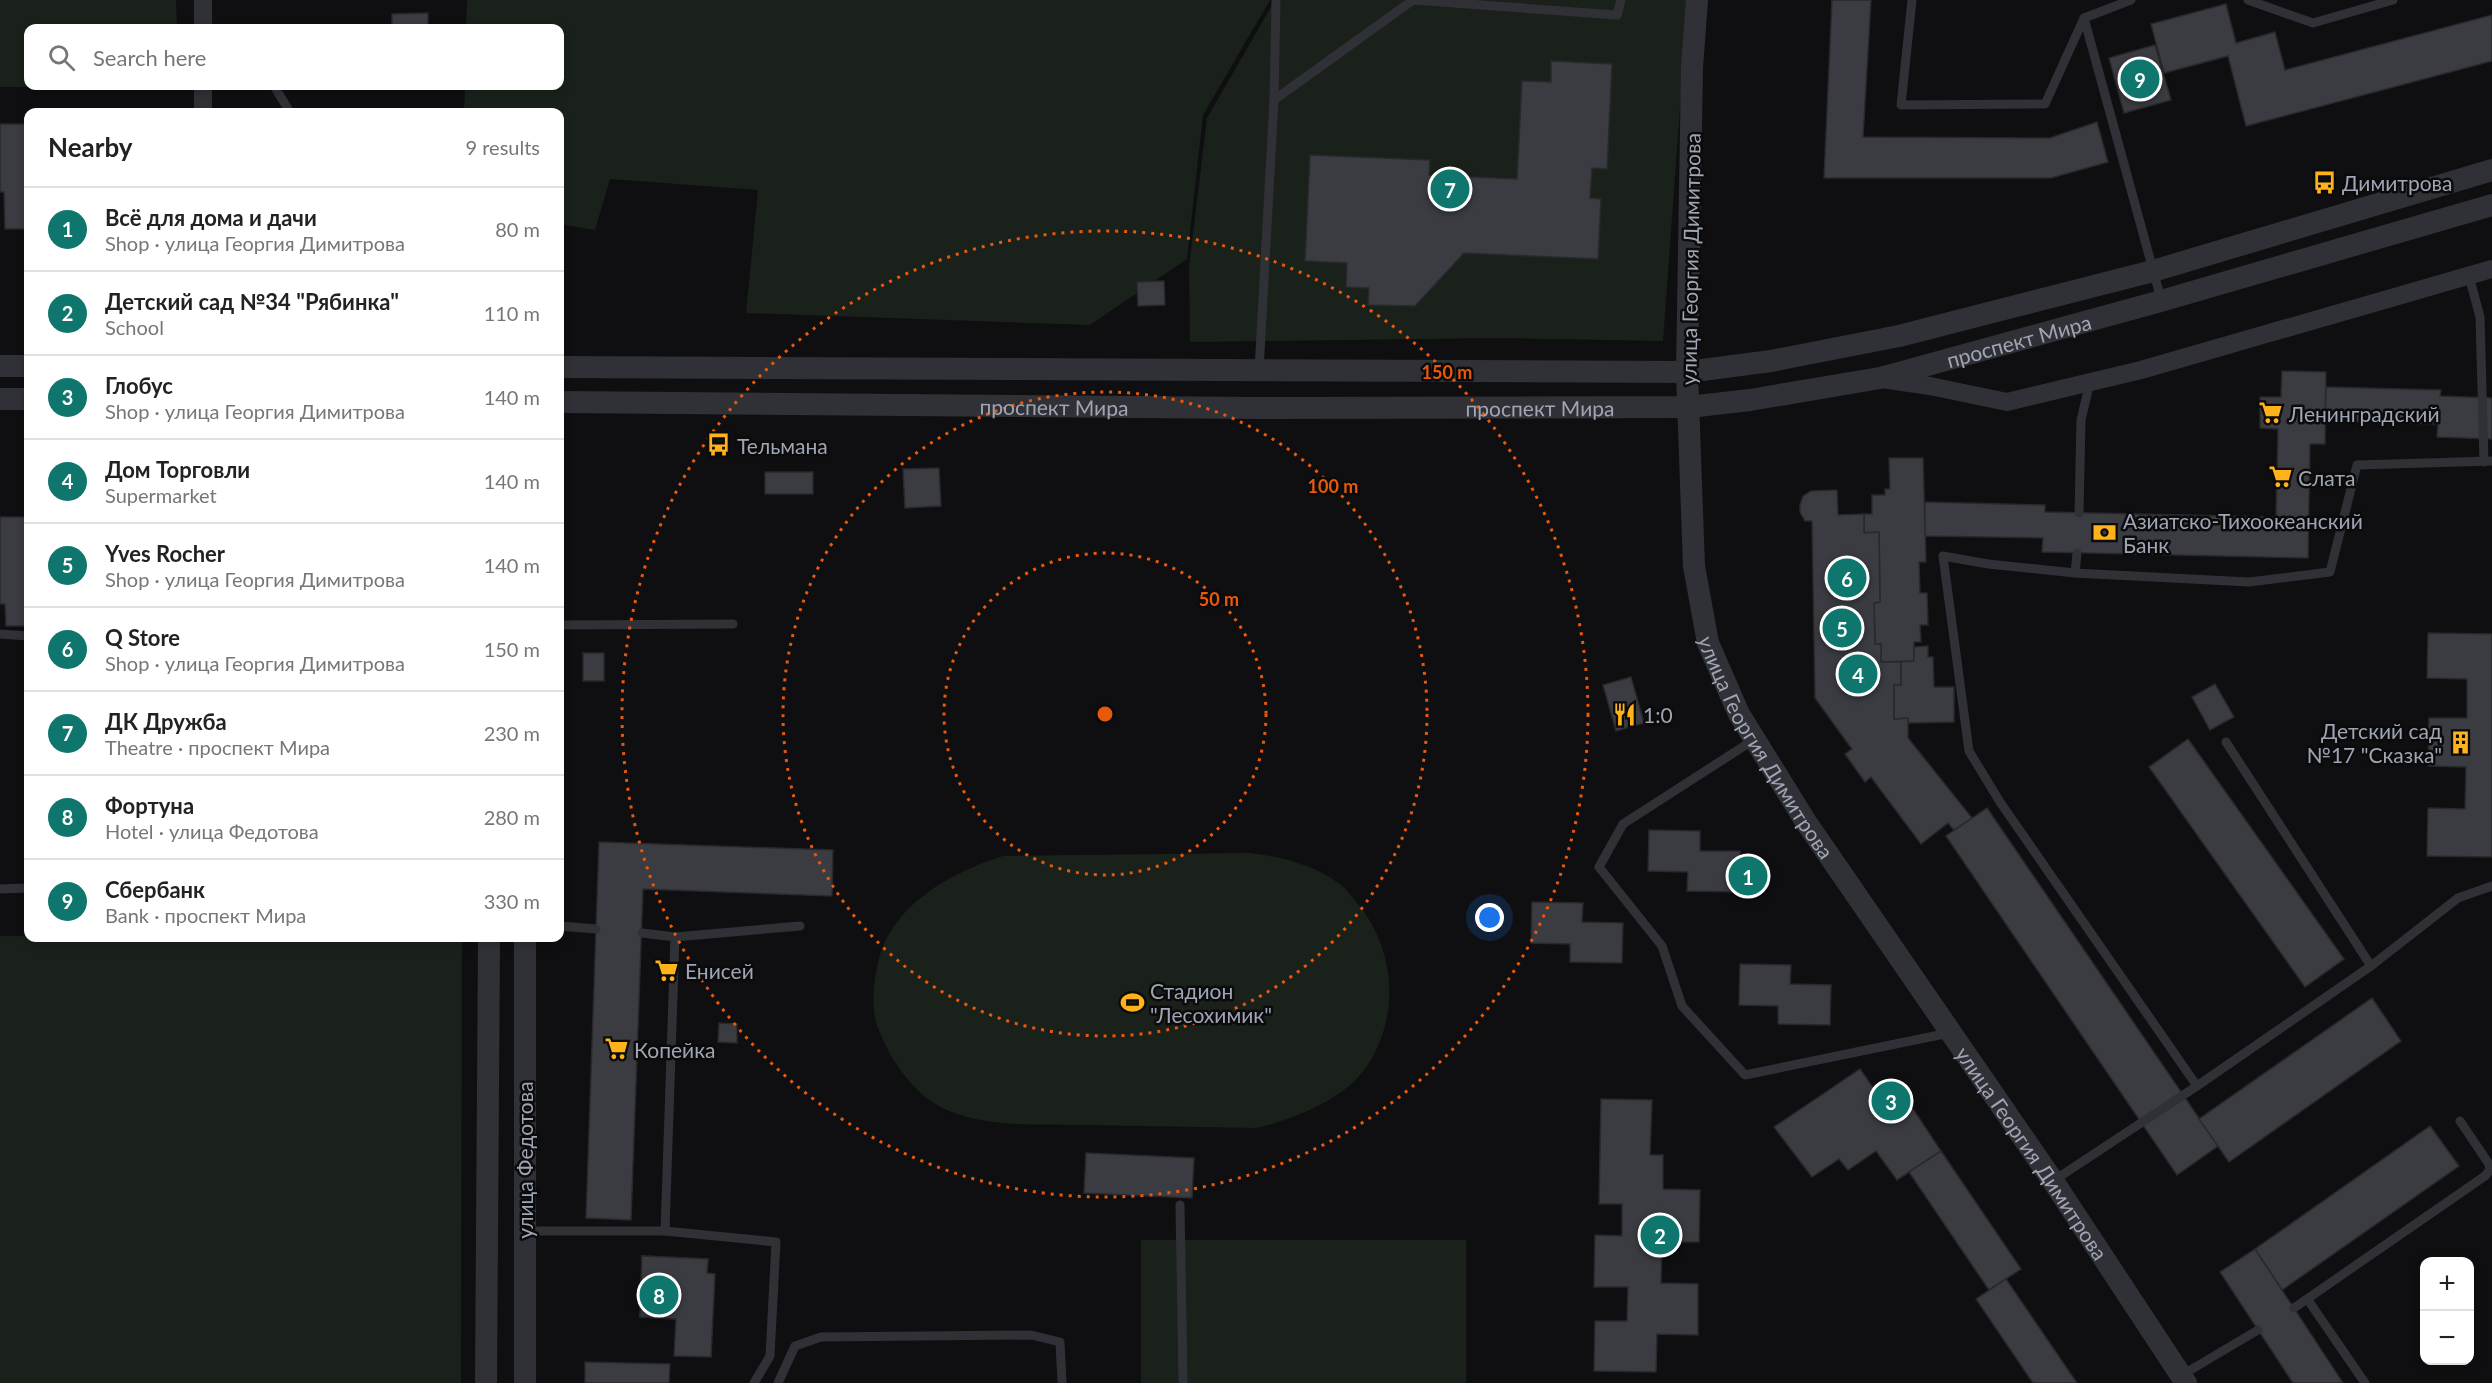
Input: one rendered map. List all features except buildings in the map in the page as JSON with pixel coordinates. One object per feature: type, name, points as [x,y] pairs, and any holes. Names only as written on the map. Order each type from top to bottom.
[{"type":"street","points":[[203,0],[203,24]]},
{"type":"street","name":"улица Георгия Димитрова","points":[[1697,0],[1692,68],[1687,372],[1694,566],[1708,643],[1739,714],[1806,822],[2053,1181],[2184,1379]]},
{"type":"street","points":[[203,90],[203,108]]},
{"type":"street","name":"проспект Мира","points":[[564,367],[1687,372],[1771,361],[1899,336],[2153,270],[2492,170]]},
{"type":"street","name":"проспект Мира","points":[[564,402],[1257,408],[1689,407],[1750,400],[1880,378],[2161,301],[2492,205]]},
{"type":"street","points":[[1880,378],[2007,402],[2141,370],[2492,269]]},
{"type":"street","points":[[0,366],[24,366]]},
{"type":"street","points":[[0,399],[24,399]]},
{"type":"street","points":[[486,1383],[489,942]]},
{"type":"street","name":"улица Федотова","points":[[525,942],[525,1383]]},
{"type":"lane","points":[[1259,370],[1274,100],[1276,0]]},
{"type":"lane","points":[[1274,100],[1413,0],[1617,15],[1621,0]]},
{"type":"lane","points":[[1912,0],[1901,105],[2045,104],[2084,18],[2131,0]]},
{"type":"lane","points":[[2248,0],[2313,23],[2393,0]]},
{"type":"lane","points":[[2084,18],[2161,301]]},
{"type":"lane","points":[[276,90],[288,108]]},
{"type":"lane","points":[[2197,1086],[2000,802],[1969,751],[1943,556],[1988,564],[2075,573],[2249,582],[2330,572],[2357,465],[2488,461],[2480,316],[2469,276]]},
{"type":"lane","points":[[2079,513],[2081,420],[2090,382]]},
{"type":"lane","points":[[2075,573],[2077,553]]},
{"type":"lane","points":[[564,625],[733,624]]},
{"type":"lane","points":[[0,634],[24,636]]},
{"type":"lane","points":[[1755,739],[1623,824],[1599,867],[1662,946],[1682,1006],[1745,1075],[1951,1033]]},
{"type":"lane","points":[[2226,742],[2371,966]]},
{"type":"lane","points":[[2053,1181],[2197,1086],[2371,966],[2458,898],[2492,885]]},
{"type":"lane","points":[[0,889],[24,888]]},
{"type":"lane","points":[[564,926],[596,929]]},
{"type":"lane","points":[[642,933],[675,937],[800,926]]},
{"type":"lane","points":[[665,1231],[675,937]]},
{"type":"lane","points":[[2294,1308],[2485,1176],[2490,1170],[2489,1164],[2460,1120]]},
{"type":"lane","points":[[1180,1205],[1183,1383]]},
{"type":"lane","points":[[524,1231],[665,1231],[776,1242],[770,1356],[754,1383]]},
{"type":"lane","points":[[2308,1300],[2365,1383]]},
{"type":"lane","points":[[2184,1379],[2258,1330]]},
{"type":"lane","points":[[778,1383],[795,1346],[821,1337],[1030,1335],[1060,1342],[1062,1383]]},
{"type":"shaded area","points":[[0,0],[176,0],[177,24],[24,24],[24,87],[0,87]]},
{"type":"shaded area","points":[[467,0],[1270,0],[1203,115],[1187,259],[1090,325],[746,313],[758,190],[610,179],[595,230],[564,225],[564,108],[464,108],[465,90],[564,90],[564,24],[466,24]]},
{"type":"shaded area","points":[[1275,0],[1688,0],[1663,341],[1497,338],[1190,342],[1189,267],[1207,118]]},
{"type":"shaded area","name":"Стадион \"Лесохимик\"","points":[[1250,853],[1296,862],[1319,871],[1340,884],[1358,904],[1380,941],[1389,982],[1386,1023],[1369,1063],[1348,1087],[1334,1097],[1304,1113],[1257,1128],[998,1123],[965,1116],[936,1105],[913,1086],[887,1048],[876,1022],[873,1000],[878,963],[885,942],[909,908],[944,882],[1003,856]]},
{"type":"shaded area","points":[[0,936],[24,936],[24,942],[462,942],[461,1383],[0,1383]]},
{"type":"shaded area","points":[[1141,1240],[1466,1240],[1466,1383],[1141,1383]]},
{"type":"place","name":"Сбербанк","points":[[2140,79]]},
{"type":"place","name":"Димитрова","points":[[2324,182]]},
{"type":"place","name":"ДК Дружба","points":[[1450,189]]},
{"type":"place","name":"Ленинградский","points":[[2271,413]]},
{"type":"place","name":"Тельмана","points":[[719,445]]},
{"type":"place","name":"Слата","points":[[2280,477]]},
{"type":"place","name":"Азиатско-Тихоокеанский Банк","points":[[2105,532]]},
{"type":"place","name":"Q Store","points":[[1847,578]]},
{"type":"place","name":"Yves Rocher","points":[[1842,628]]},
{"type":"place","name":"Дом Торговли","points":[[1858,674]]},
{"type":"place","name":"1:0","points":[[1625,714]]},
{"type":"place","name":"Детский сад №17 \"Сказка\"","points":[[2460,742]]},
{"type":"place","name":"Всё для дома и дачи","points":[[1748,876]]},
{"type":"place","name":"Енисей","points":[[667,970]]},
{"type":"place","name":"Стадион \"Лесохимик\"","points":[[1132,1002]]},
{"type":"place","name":"Копейка","points":[[616,1049]]},
{"type":"place","name":"Глобус","points":[[1891,1101]]},
{"type":"place","name":"Детский сад №34 \"Рябинка\"","points":[[1660,1235]]},
{"type":"place","name":"Фортуна","points":[[659,1295]]}]
